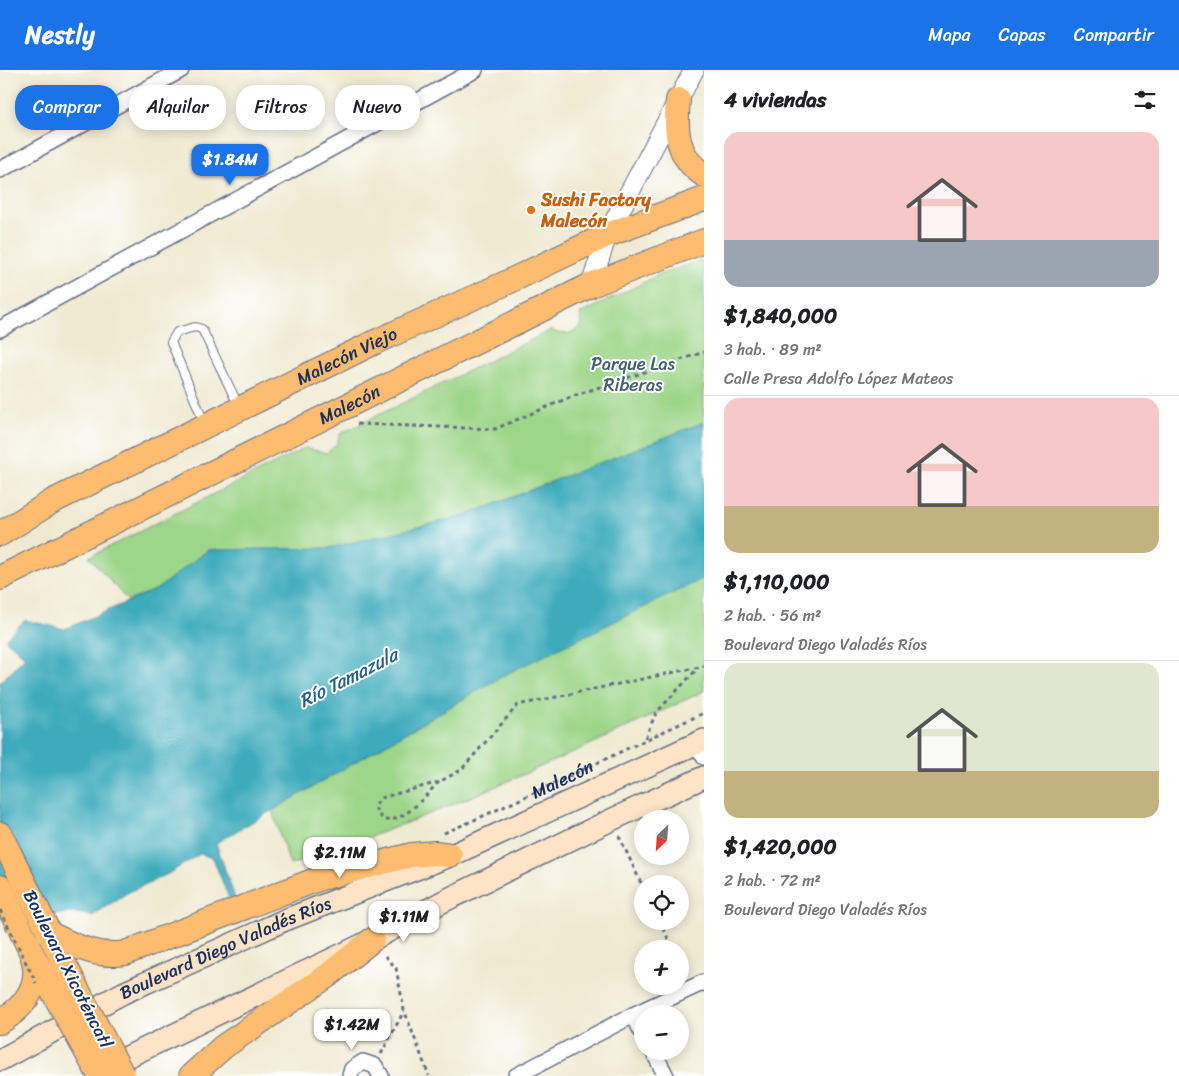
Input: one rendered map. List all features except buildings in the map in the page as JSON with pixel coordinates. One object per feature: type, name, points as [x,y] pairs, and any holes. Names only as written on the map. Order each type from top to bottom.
[{"type":"main road","points":[[678,100],[676,126],[679,143],[687,160],[704,175]]},
{"type":"main road","name":"Malecón Viejo","points":[[0,534],[53,501],[375,342],[506,284],[607,235],[704,199]]},
{"type":"main road","name":"Malecón","points":[[0,578],[591,285],[704,242]]},
{"type":"main road","points":[[0,516],[53,501]]},
{"type":"main road","name":"Boulevard Diego Valadés Ríos","points":[[0,1060],[123,993],[285,920],[451,855],[702,747]]},
{"type":"main road","points":[[88,1076],[372,940],[444,901],[704,777]]},
{"type":"main road","name":"Boulevard Xicoténcatl","points":[[0,834],[48,933],[122,1076]]},
{"type":"main road","points":[[48,933],[84,950],[108,954],[125,954],[318,879],[417,854],[451,855]]},
{"type":"main road","name":"Boulevard Xicoténcatl","points":[[0,887],[31,952],[100,1076]]},
{"type":"main road","points":[[191,1076],[223,1047],[341,966],[372,940]]},
{"type":"main road","points":[[0,1022],[24,1003],[34,985],[36,970],[31,952]]},
{"type":"street","points":[[0,170],[181,70]]},
{"type":"street","points":[[0,329],[475,70]]},
{"type":"street","points":[[591,285],[607,235],[694,70]]},
{"type":"street","points":[[516,1076],[633,1015],[704,982]]},
{"type":"street","points":[[658,1060],[666,1076]]},
{"type":"street","points":[[350,1076],[357,1065],[363,1062],[378,1071]]},
{"type":"lane","points":[[206,426],[171,342],[177,332],[195,326],[202,330],[240,409]]},
{"type":"path","points":[[350,424],[495,429],[573,396],[704,352]]},
{"type":"path","points":[[439,782],[401,817],[392,821],[384,820],[377,814],[375,806],[381,798],[439,782],[461,770],[518,705],[704,666]]},
{"type":"path","points":[[645,738],[656,714],[699,668]]},
{"type":"path","name":"Malecón","points":[[451,855],[441,834],[507,806],[645,738],[704,714]]},
{"type":"path","points":[[611,820],[637,875]]},
{"type":"path","points":[[372,940],[396,968],[404,1010],[429,1076]]},
{"type":"path","points":[[378,1071],[404,1010]]},
{"type":"green space","name":"Parque Las Riberas","points":[[704,260],[704,422],[464,516],[329,548],[208,550],[157,589],[128,601],[89,557],[305,448],[327,453],[336,445],[340,434],[551,330],[564,334],[571,333],[582,325],[580,314],[661,274]]},
{"type":"green space","points":[[704,578],[704,691],[500,785],[396,827],[290,865],[272,811],[506,674]]},
{"type":"water","name":"Río Tamazula","points":[[704,422],[704,578],[506,674],[216,843],[235,898],[229,899],[213,858],[200,854],[168,874],[127,893],[92,916],[76,913],[4,918],[0,920],[0,682],[25,657],[5,639],[25,620],[65,629],[157,589],[208,550],[329,548],[464,516]]},
{"type":"place","name":"Sushi Factory Malecón","points":[[531,210]]}]
